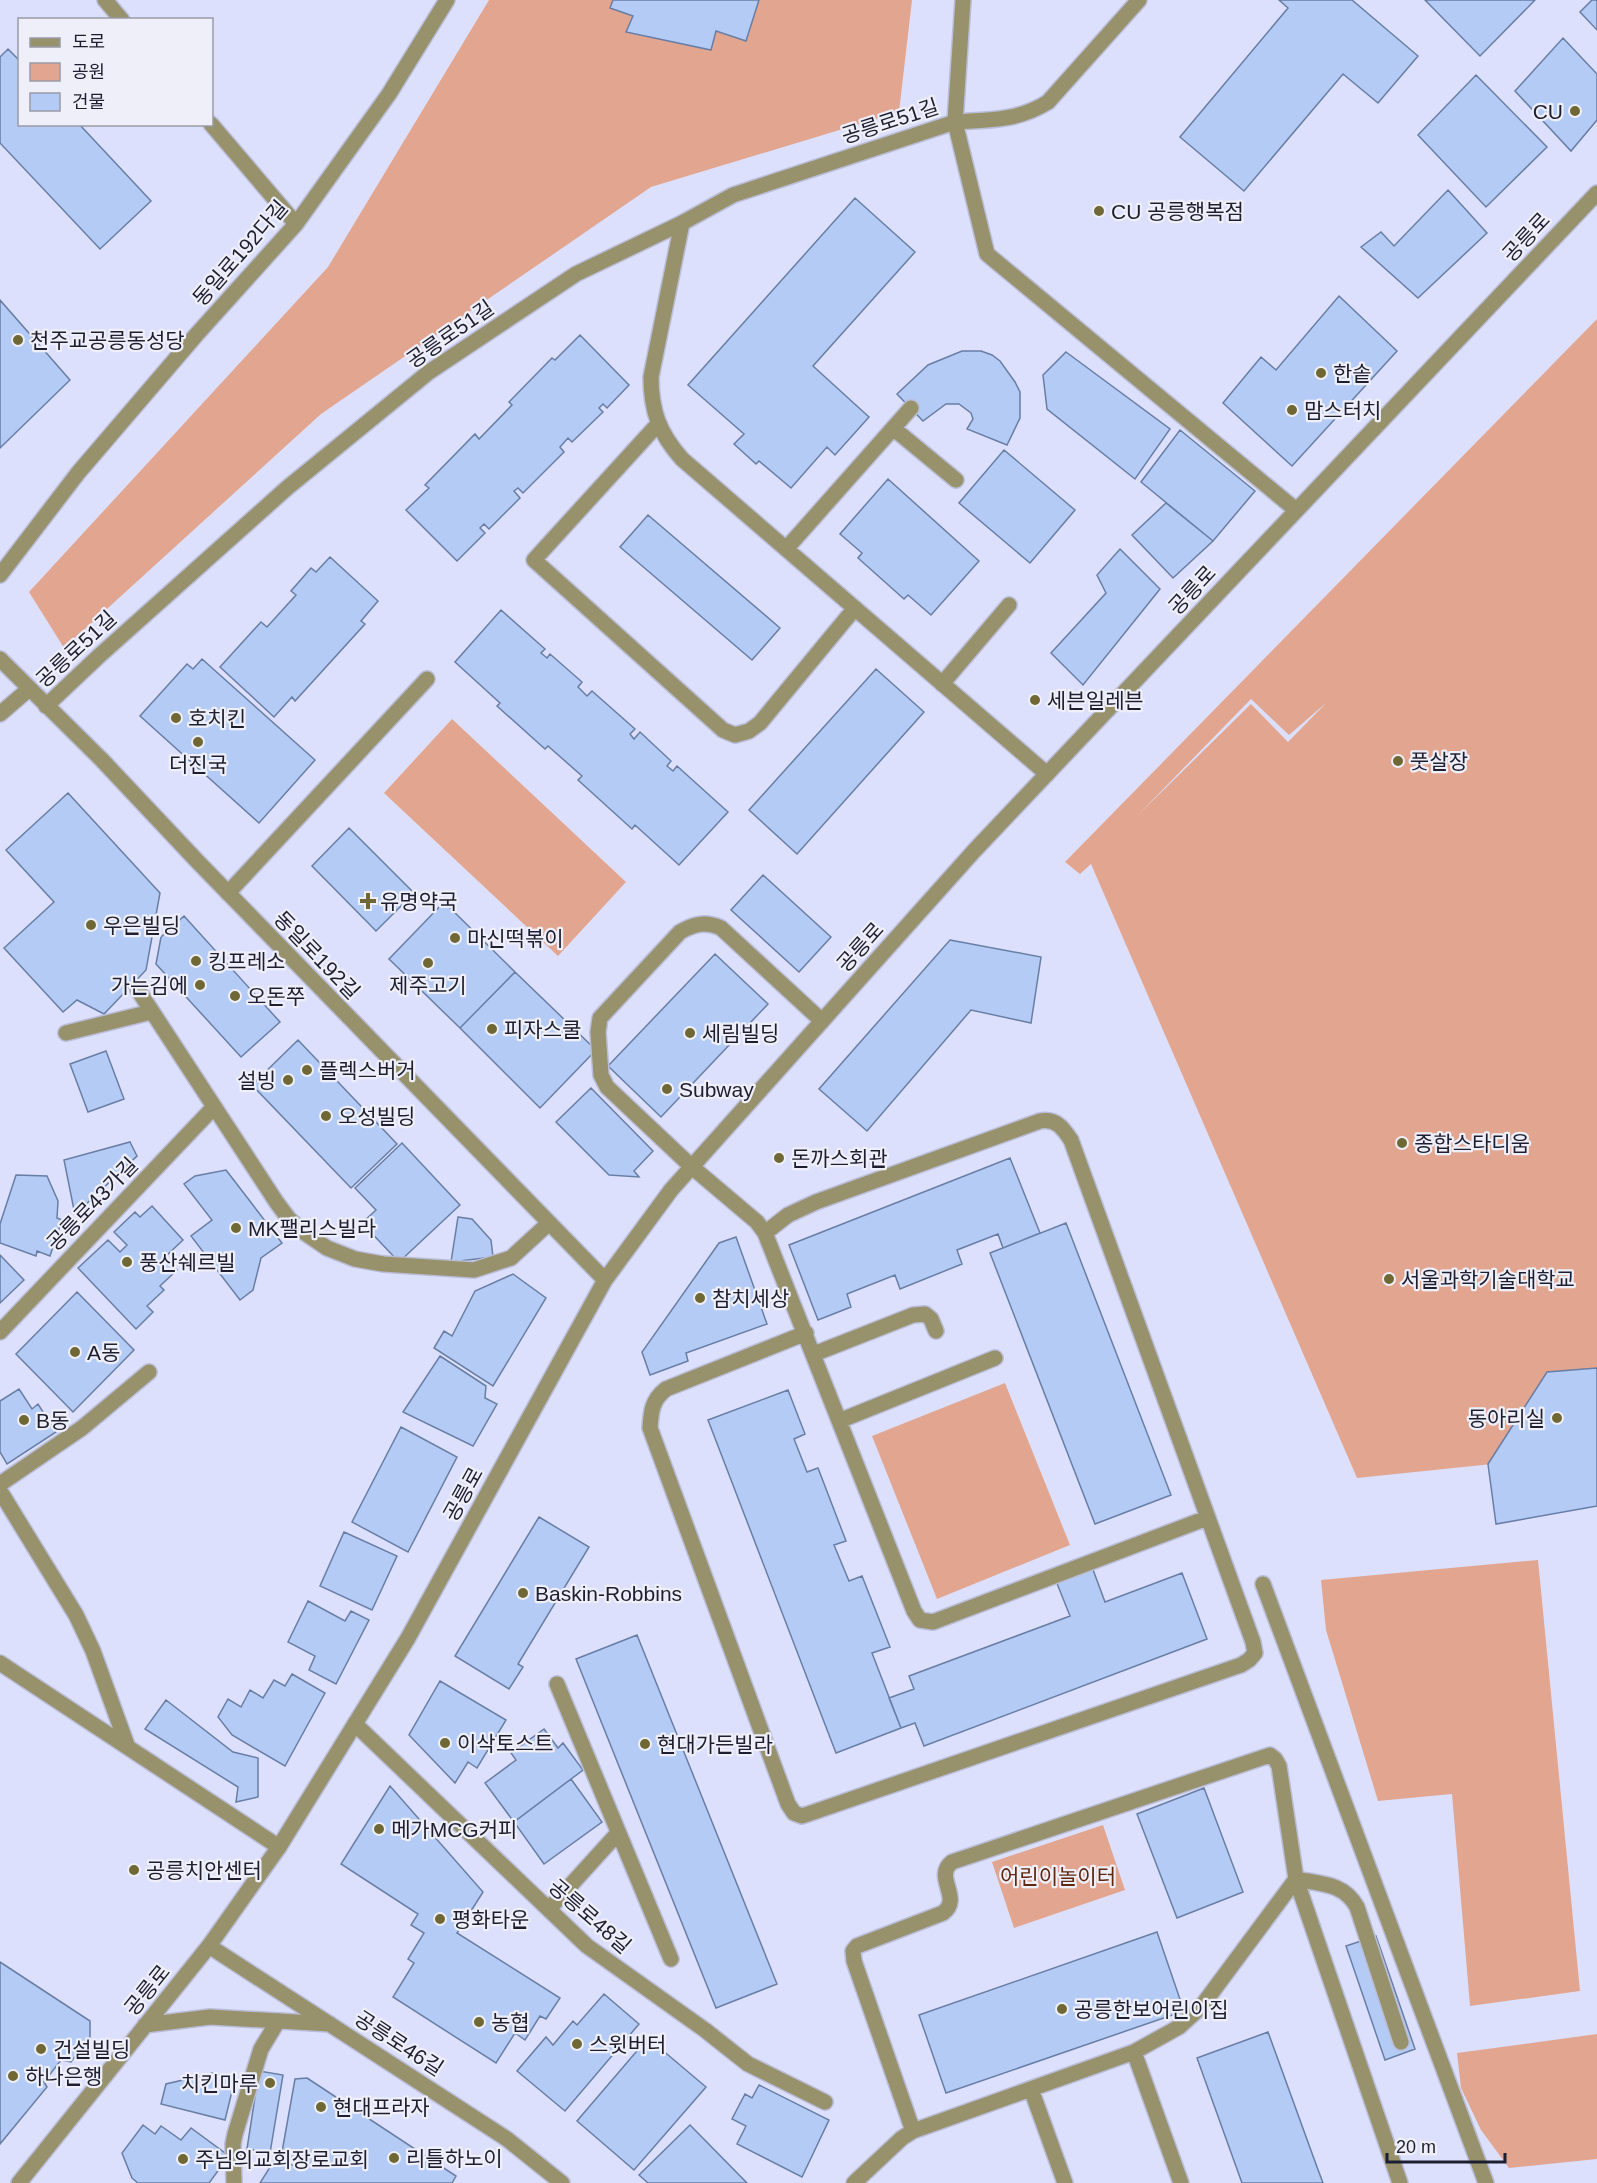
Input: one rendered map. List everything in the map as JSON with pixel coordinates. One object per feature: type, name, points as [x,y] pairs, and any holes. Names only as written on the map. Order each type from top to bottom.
[{"type":"street","points":[[105,0],[120,18]]},
{"type":"street","name":"동일로192다길","points":[[0,575],[78,473],[197,334],[296,224],[389,94],[447,0]]},
{"type":"street","name":"공릉로51길","points":[[963,0],[955,122],[987,254],[1296,510]]},
{"type":"street","name":"공릉로51길","points":[[46,706],[287,488],[429,372],[576,274],[682,223],[733,195],[955,122],[1016,117],[1032,112],[1048,102],[1139,0]]},
{"type":"street","points":[[213,126],[296,224]]},
{"type":"street","name":"공릉로","points":[[19,2183],[209,1946],[279,1847],[408,1638],[605,1280],[671,1190],[974,851],[1597,193]]},
{"type":"street","points":[[682,223],[651,377],[651,396],[658,424],[667,442],[682,459],[1047,774]]},
{"type":"street","points":[[786,549],[911,408]]},
{"type":"street","points":[[658,424],[534,560],[723,730],[735,735],[749,731],[760,723],[855,608]]},
{"type":"street","points":[[893,428],[956,480]]},
{"type":"street","points":[[942,684],[1009,605]]},
{"type":"street","name":"동일로192길","points":[[0,659],[102,760],[228,893],[605,1280]]},
{"type":"street","points":[[228,893],[427,679]]},
{"type":"street","points":[[0,714],[29,689]]},
{"type":"street","points":[[822,1021],[721,928],[702,923],[680,932],[600,1018],[598,1032],[601,1075],[607,1087],[692,1167],[757,1222],[765,1233],[914,1611],[920,1620],[933,1622],[1208,1518]]},
{"type":"street","points":[[138,990],[289,1219],[327,1248],[355,1259],[383,1264],[474,1270],[511,1258],[549,1223]]},
{"type":"street","points":[[66,1033],[152,1011]]},
{"type":"street","name":"공릉로43가길","points":[[0,1332],[214,1107]]},
{"type":"street","points":[[765,1233],[788,1215],[816,1202],[1040,1121],[1048,1119],[1057,1123],[1071,1140],[1253,1642],[1255,1653],[1241,1665],[811,1814],[802,1816],[794,1813],[788,1804],[650,1428],[654,1401],[666,1389],[806,1333]]},
{"type":"street","points":[[814,1354],[913,1314],[925,1314],[931,1319],[936,1330]]},
{"type":"street","points":[[839,1421],[995,1358]]},
{"type":"street","points":[[0,1484],[76,1433],[149,1372]]},
{"type":"street","points":[[0,1491],[76,1615],[97,1660],[127,1745]]},
{"type":"street","points":[[1263,1584],[1486,2183]]},
{"type":"street","points":[[0,1663],[279,1847]]},
{"type":"street","points":[[557,1684],[670,1959]]},
{"type":"street","name":"공릉로48길","points":[[355,1724],[587,1946],[705,2030],[747,2064],[825,2102]]},
{"type":"street","points":[[913,2131],[854,1960],[853,1951],[857,1946],[943,1913],[948,1909],[952,1898],[944,1875],[948,1865],[952,1862],[1270,1755],[1279,1766],[1296,1879],[1400,2183]]},
{"type":"street","points":[[549,1909],[618,1833]]},
{"type":"street","points":[[1296,1879],[1332,1886],[1346,1891],[1352,1898],[1357,1907],[1401,2042]]},
{"type":"street","points":[[854,2183],[902,2138],[913,2131],[1134,2052],[1179,2026],[1196,2013],[1296,1879]]},
{"type":"street","name":"공릉로46길","points":[[209,1946],[507,2139],[562,2183]]},
{"type":"street","points":[[145,2025],[210,2016],[336,2027]]},
{"type":"street","points":[[234,2183],[235,2134],[261,2049],[278,2021]]},
{"type":"street","points":[[1134,2052],[1181,2183]]},
{"type":"street","points":[[1031,2089],[1065,2183]]},
{"type":"green space","points":[[489,0],[912,0],[899,112],[651,187],[321,414],[64,648],[29,592],[328,267]]},
{"type":"green space","name":"서울과학기술대학교","points":[[1597,319],[1597,1453],[1357,1478],[1091,864],[1080,874],[1065,862]],"holes":[[[1251,699],[1289,735],[1326,703],[1288,742],[1251,704],[1138,815]]]},
{"type":"green space","points":[[452,719],[626,882],[558,956],[384,793]]},
{"type":"green space","points":[[1005,1383],[1070,1545],[937,1599],[872,1436]]},
{"type":"green space","points":[[1538,1560],[1580,1991],[1470,2006],[1452,1794],[1378,1801],[1326,1630],[1321,1580]]},
{"type":"green space","name":"어린이놀이터","points":[[1103,1825],[1125,1890],[1014,1928],[992,1862]]},
{"type":"green space","points":[[1597,2034],[1597,2159],[1509,2168],[1481,2130],[1461,2088],[1457,2053]]},
{"type":"building","points":[[613,0],[759,0],[746,41],[716,31],[711,50],[626,32],[633,16],[610,8]]},
{"type":"building","points":[[1279,0],[1352,0],[1418,56],[1378,103],[1343,74],[1244,191],[1180,137],[1288,8]]},
{"type":"building","points":[[1425,0],[1535,0],[1480,56]]},
{"type":"building","points":[[1592,0],[1597,0],[1597,30],[1580,12]]},
{"type":"building","points":[[1563,38],[1597,74],[1597,120],[1571,151],[1515,91]]},
{"type":"building","points":[[8,49],[18,59],[18,126],[81,126],[151,201],[100,249],[0,143],[0,57]]},
{"type":"building","points":[[1476,75],[1547,147],[1486,207],[1418,135]]},
{"type":"building","points":[[1448,190],[1487,233],[1418,298],[1361,247],[1381,232],[1394,246]]},
{"type":"building","points":[[855,198],[915,252],[813,366],[869,417],[835,455],[827,447],[791,488],[759,461],[756,464],[734,444],[744,434],[688,385]]},
{"type":"building","points":[[1339,296],[1397,351],[1292,466],[1223,403],[1261,357],[1276,370]]},
{"type":"building","name":"천주교공릉동성당","points":[[0,300],[70,380],[0,448]]},
{"type":"building","points":[[580,335],[629,385],[607,408],[603,404],[599,408],[603,412],[572,442],[568,438],[560,447],[564,452],[523,493],[518,488],[514,491],[520,498],[489,529],[484,524],[480,528],[485,533],[457,561],[406,510],[429,488],[425,485],[475,434],[479,439],[512,405],[509,402],[552,358],[555,360]]},
{"type":"building","points":[[962,351],[981,351],[992,355],[1000,361],[1020,392],[1020,418],[1007,445],[967,429],[973,419],[971,413],[959,404],[946,404],[923,421],[897,394],[928,365]]},
{"type":"building","points":[[1066,352],[1170,429],[1135,479],[1047,409],[1043,375]]},
{"type":"building","points":[[1180,430],[1255,491],[1213,541],[1141,482]]},
{"type":"building","points":[[1004,450],[1075,510],[1030,563],[959,503]]},
{"type":"building","points":[[888,479],[979,561],[931,615],[908,595],[904,599],[858,558],[862,553],[840,534]]},
{"type":"building","points":[[1166,503],[1213,541],[1173,578],[1132,535]]},
{"type":"building","points":[[648,515],[780,628],[752,660],[620,547]]},
{"type":"building","points":[[1120,549],[1160,589],[1083,685],[1051,653],[1106,593],[1097,575]]},
{"type":"building","points":[[330,557],[378,601],[361,621],[365,624],[295,701],[292,697],[274,717],[220,667],[261,622],[267,627],[296,595],[291,591],[311,568],[316,572]]},
{"type":"building","points":[[501,610],[545,649],[541,653],[547,658],[550,654],[582,682],[578,687],[587,696],[592,691],[635,729],[630,734],[634,739],[640,732],[671,761],[667,766],[673,771],[677,766],[728,812],[679,865],[635,825],[632,829],[578,780],[582,776],[548,746],[545,749],[497,706],[500,703],[455,662]]},
{"type":"building","points":[[202,659],[315,760],[259,823],[140,716],[187,664],[193,669]]},
{"type":"building","points":[[876,669],[924,712],[797,854],[749,810]]},
{"type":"building","name":"우은빌딩","points":[[68,793],[160,893],[146,970],[104,1014],[77,1000],[63,1012],[4,948],[54,902],[6,850]]},
{"type":"building","points":[[349,828],[414,893],[376,931],[312,866]]},
{"type":"building","points":[[763,875],[831,937],[799,972],[731,910]]},
{"type":"building","points":[[444,902],[515,972],[460,1028],[389,959]]},
{"type":"building","points":[[184,916],[280,1022],[241,1057],[156,964],[161,937]]},
{"type":"building","points":[[950,940],[1041,957],[1031,1023],[971,1010],[867,1131],[819,1089]]},
{"type":"building","name":"세림빌딩","points":[[715,954],[768,1004],[661,1117],[608,1066]]},
{"type":"building","points":[[515,972],[596,1050],[540,1108],[460,1028]]},
{"type":"building","name":"오성빌딩","points":[[298,1040],[397,1144],[351,1188],[252,1085]]},
{"type":"building","points":[[106,1051],[124,1099],[88,1112],[70,1064]]},
{"type":"building","points":[[591,1088],[653,1151],[634,1171],[639,1177],[609,1175],[556,1122]]},
{"type":"building","points":[[130,1142],[137,1156],[81,1209],[74,1210],[64,1160]]},
{"type":"building","points":[[402,1143],[460,1205],[399,1262],[362,1223],[376,1210],[355,1188]]},
{"type":"building","points":[[1010,1158],[1040,1233],[1003,1248],[998,1234],[957,1250],[962,1264],[900,1289],[895,1275],[847,1294],[851,1307],[818,1320],[789,1245]]},
{"type":"building","name":"MK팰리스빌라","points":[[226,1170],[282,1243],[261,1258],[253,1290],[240,1300],[191,1236],[212,1220],[184,1184],[195,1176]]},
{"type":"building","points":[[16,1175],[47,1176],[58,1201],[57,1218],[62,1220],[50,1256],[37,1251],[36,1256],[0,1243],[0,1224]]},
{"type":"building","name":"풍산쉐르빌","points":[[152,1206],[183,1240],[165,1257],[177,1270],[160,1286],[164,1290],[147,1306],[153,1312],[136,1329],[78,1268],[108,1240],[120,1252],[127,1245],[114,1232],[135,1212],[140,1217]]},
{"type":"building","points":[[458,1217],[472,1219],[491,1240],[493,1257],[451,1262]]},
{"type":"building","points":[[1066,1223],[1171,1495],[1095,1524],[990,1253]]},
{"type":"building","points":[[736,1237],[767,1324],[686,1353],[688,1361],[650,1375],[642,1352],[719,1243]]},
{"type":"building","points":[[0,1255],[24,1280],[0,1303]]},
{"type":"building","points":[[513,1274],[546,1298],[493,1386],[434,1348],[444,1331],[452,1336],[475,1291]]},
{"type":"building","name":"A동","points":[[77,1292],[134,1350],[73,1412],[16,1354]]},
{"type":"building","points":[[440,1356],[486,1386],[485,1398],[497,1404],[473,1446],[403,1412]]},
{"type":"building","name":"동아리실","points":[[1597,1368],[1597,1506],[1496,1524],[1488,1464],[1547,1372]]},
{"type":"building","name":"B동","points":[[19,1389],[32,1409],[38,1404],[56,1432],[7,1464],[0,1452],[0,1401]]},
{"type":"building","points":[[788,1390],[805,1434],[794,1439],[807,1472],[818,1468],[846,1541],[834,1545],[849,1581],[862,1576],[890,1647],[872,1653],[901,1728],[836,1753],[708,1420]]},
{"type":"building","points":[[401,1427],[457,1457],[408,1552],[352,1522]]},
{"type":"building","points":[[539,1517],[589,1547],[518,1664],[523,1667],[509,1689],[455,1656]]},
{"type":"building","points":[[344,1532],[397,1556],[372,1610],[320,1586]]},
{"type":"building","points":[[1092,1567],[1105,1602],[1182,1573],[1207,1639],[924,1746],[915,1723],[901,1728],[889,1698],[914,1689],[909,1676],[1070,1616],[1056,1581]]},
{"type":"building","points":[[308,1601],[345,1621],[351,1611],[369,1620],[336,1684],[309,1670],[315,1656],[288,1642]]},
{"type":"building","name":"현대가든빌라","points":[[637,1635],[777,1984],[716,2008],[576,1659]]},
{"type":"building","points":[[292,1674],[325,1693],[285,1766],[232,1735],[218,1717],[228,1699],[241,1707],[250,1690],[263,1698],[274,1680],[285,1686]]},
{"type":"building","points":[[440,1681],[506,1720],[477,1768],[468,1762],[455,1783],[409,1735]]},
{"type":"building","points":[[166,1700],[233,1752],[258,1758],[258,1797],[236,1802],[238,1787],[145,1729]]},
{"type":"building","points":[[544,1729],[558,1748],[563,1743],[583,1770],[514,1822],[485,1783],[516,1760],[511,1753]]},
{"type":"building","points":[[571,1779],[602,1822],[544,1864],[514,1822]]},
{"type":"building","name":"평화타운","points":[[390,1786],[483,1892],[457,1933],[560,1998],[546,2019],[540,2016],[525,2040],[515,2033],[496,2063],[393,1997],[414,1963],[408,1959],[424,1933],[411,1925],[418,1914],[341,1864]]},
{"type":"building","points":[[1204,1788],[1243,1892],[1177,1918],[1137,1814]]},
{"type":"building","points":[[1157,1932],[1184,2011],[946,2093],[919,2015]]},
{"type":"building","points":[[1376,1936],[1415,2049],[1385,2060],[1346,1946]]},
{"type":"building","name":"건설빌딩","points":[[0,1962],[90,2021],[90,2037],[71,2062],[61,2060],[44,2082],[47,2087],[0,2144]]},
{"type":"building","points":[[604,1994],[639,2024],[565,2111],[517,2071],[546,2037],[553,2045],[573,2021],[577,2025]]},
{"type":"building","points":[[1268,2032],[1323,2183],[1242,2183],[1197,2058]]},
{"type":"building","points":[[648,2038],[706,2087],[634,2170],[577,2121]]},
{"type":"building","points":[[259,2071],[283,2075],[270,2153],[247,2149]]},
{"type":"building","points":[[213,2073],[235,2079],[225,2120],[161,2104],[166,2084]]},
{"type":"building","name":"현대프라자","points":[[307,2078],[456,2176],[452,2183],[260,2183],[277,2156],[297,2168],[300,2164],[282,2152],[295,2079]]},
{"type":"building","points":[[759,2085],[829,2120],[802,2177],[737,2144],[746,2126],[732,2119],[745,2094],[752,2098]]},
{"type":"building","points":[[143,2125],[155,2134],[161,2126],[181,2140],[191,2128],[229,2156],[209,2183],[138,2183],[132,2178],[122,2153]]},
{"type":"building","points":[[690,2125],[747,2183],[648,2183],[639,2175]]},
{"type":"place","name":"CU","points":[[1575,111]]},
{"type":"place","name":"CU 공릉행복점","points":[[1099,211]]},
{"type":"place","name":"천주교공릉동성당","points":[[18,340]]},
{"type":"place","name":"한솥","points":[[1321,373]]},
{"type":"place","name":"맘스터치","points":[[1292,410]]},
{"type":"place","name":"세븐일레븐","points":[[1035,700]]},
{"type":"place","name":"호치킨","points":[[176,718]]},
{"type":"place","name":"더진국","points":[[198,742]]},
{"type":"place","name":"풋살장","points":[[1398,761]]},
{"type":"place","name":"유명약국","points":[[368,901]]},
{"type":"place","name":"우은빌딩","points":[[91,925]]},
{"type":"place","name":"마신떡볶이","points":[[455,938]]},
{"type":"place","name":"킹프레소","points":[[196,961]]},
{"type":"place","name":"제주고기","points":[[428,963]]},
{"type":"place","name":"가는김에","points":[[200,985]]},
{"type":"place","name":"오돈쭈","points":[[235,996]]},
{"type":"place","name":"피자스쿨","points":[[492,1029]]},
{"type":"place","name":"세림빌딩","points":[[690,1033]]},
{"type":"place","name":"플렉스버거","points":[[307,1070]]},
{"type":"place","name":"설빙","points":[[288,1080]]},
{"type":"place","name":"Subway","points":[[667,1089]]},
{"type":"place","name":"오성빌딩","points":[[326,1116]]},
{"type":"place","name":"종합스타디움","points":[[1402,1143]]},
{"type":"place","name":"돈까스회관","points":[[779,1158]]},
{"type":"place","name":"MK팰리스빌라","points":[[236,1228]]},
{"type":"place","name":"풍산쉐르빌","points":[[127,1262]]},
{"type":"place","name":"서울과학기술대학교","points":[[1389,1279]]},
{"type":"place","name":"참치세상","points":[[700,1298]]},
{"type":"place","name":"A동","points":[[75,1352]]},
{"type":"place","name":"동아리실","points":[[1557,1418]]},
{"type":"place","name":"B동","points":[[24,1420]]},
{"type":"place","name":"Baskin-Robbins","points":[[523,1593]]},
{"type":"place","name":"이삭토스트","points":[[445,1743]]},
{"type":"place","name":"현대가든빌라","points":[[645,1744]]},
{"type":"place","name":"메가MCG커피","points":[[379,1829]]},
{"type":"place","name":"공릉치안센터","points":[[134,1870]]},
{"type":"place","name":"평화타운","points":[[440,1919]]},
{"type":"place","name":"공릉한보어린이집","points":[[1062,2009]]},
{"type":"place","name":"농협","points":[[479,2022]]},
{"type":"place","name":"스윗버터","points":[[577,2044]]},
{"type":"place","name":"건설빌딩","points":[[41,2049]]},
{"type":"place","name":"하나은행","points":[[13,2076]]},
{"type":"place","name":"치킨마루","points":[[270,2083]]},
{"type":"place","name":"현대프라자","points":[[321,2107]]},
{"type":"place","name":"리틀하노이","points":[[394,2158]]},
{"type":"place","name":"주님의교회장로교회","points":[[183,2159]]}]
